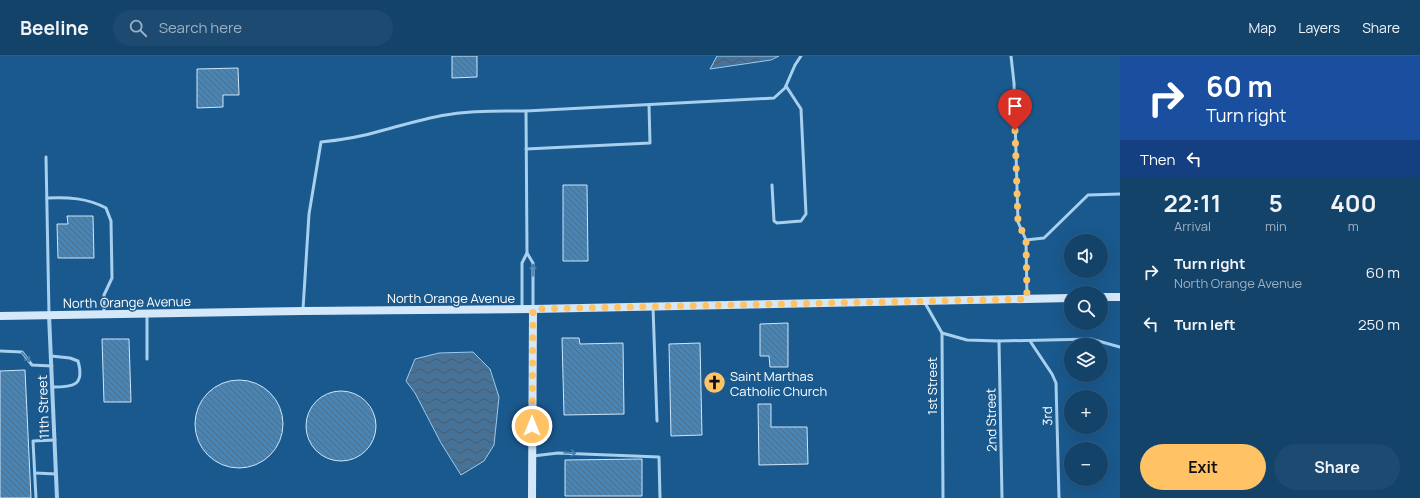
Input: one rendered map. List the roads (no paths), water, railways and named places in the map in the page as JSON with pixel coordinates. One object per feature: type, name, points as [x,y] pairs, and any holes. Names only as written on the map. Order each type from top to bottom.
[{"type":"street","points":[[1108,297],[1120,297]]},
{"type":"street","name":"North Orange Avenue","points":[[0,316],[653,307],[1064,298]]},
{"type":"street","points":[[532,498],[533,309]]},
{"type":"street","name":"11th Street","points":[[49,315],[57,498]]},
{"type":"lane","points":[[303,311],[309,214],[321,142],[376,132],[454,113],[526,111],[774,98],[786,86],[795,65],[802,56]]},
{"type":"lane","points":[[1011,56],[1014,83],[1018,222],[1026,240],[1027,299]]},
{"type":"lane","points":[[772,185],[774,221],[777,223],[801,221],[806,214],[801,109],[786,86]]},
{"type":"lane","points":[[526,149],[650,143],[649,105]]},
{"type":"lane","points":[[522,309],[522,263],[527,253],[526,111]]},
{"type":"lane","points":[[46,157],[49,315]]},
{"type":"lane","points":[[1026,240],[1044,238],[1088,195],[1120,194]]},
{"type":"lane","points":[[47,198],[64,197],[93,201],[106,208],[111,221],[112,278],[104,295],[104,314]]},
{"type":"lane","points":[[527,253],[533,263],[533,309]]},
{"type":"lane","points":[[924,301],[942,333],[967,340],[1030,341],[1091,339],[1120,347]]},
{"type":"lane","points":[[653,307],[657,421]]},
{"type":"lane","points":[[146,314],[146,359]]},
{"type":"lane","name":"1st Street","points":[[942,333],[943,498]]},
{"type":"lane","name":"2nd Street","points":[[1000,341],[1002,498]]},
{"type":"lane","name":"3rd","points":[[1030,341],[1052,374],[1056,383],[1060,498]]},
{"type":"lane","points":[[0,351],[22,352],[32,364],[52,366]]},
{"type":"lane","points":[[51,356],[74,359],[78,361],[80,366],[80,380],[76,384],[71,387],[53,387]]},
{"type":"lane","points":[[36,498],[33,441],[55,440]]},
{"type":"lane","points":[[532,456],[558,453],[659,457],[660,498]]},
{"type":"lane","points":[[35,473],[56,474]]},
{"type":"water","points":[[717,56],[779,56],[771,60],[710,69]]},
{"type":"water","points":[[473,352],[490,369],[499,397],[494,445],[484,461],[461,475],[441,443],[415,393],[406,381],[415,359],[439,353]]},
{"type":"place","name":"Saint Marthas Catholic Church","points":[[715,383]]}]
